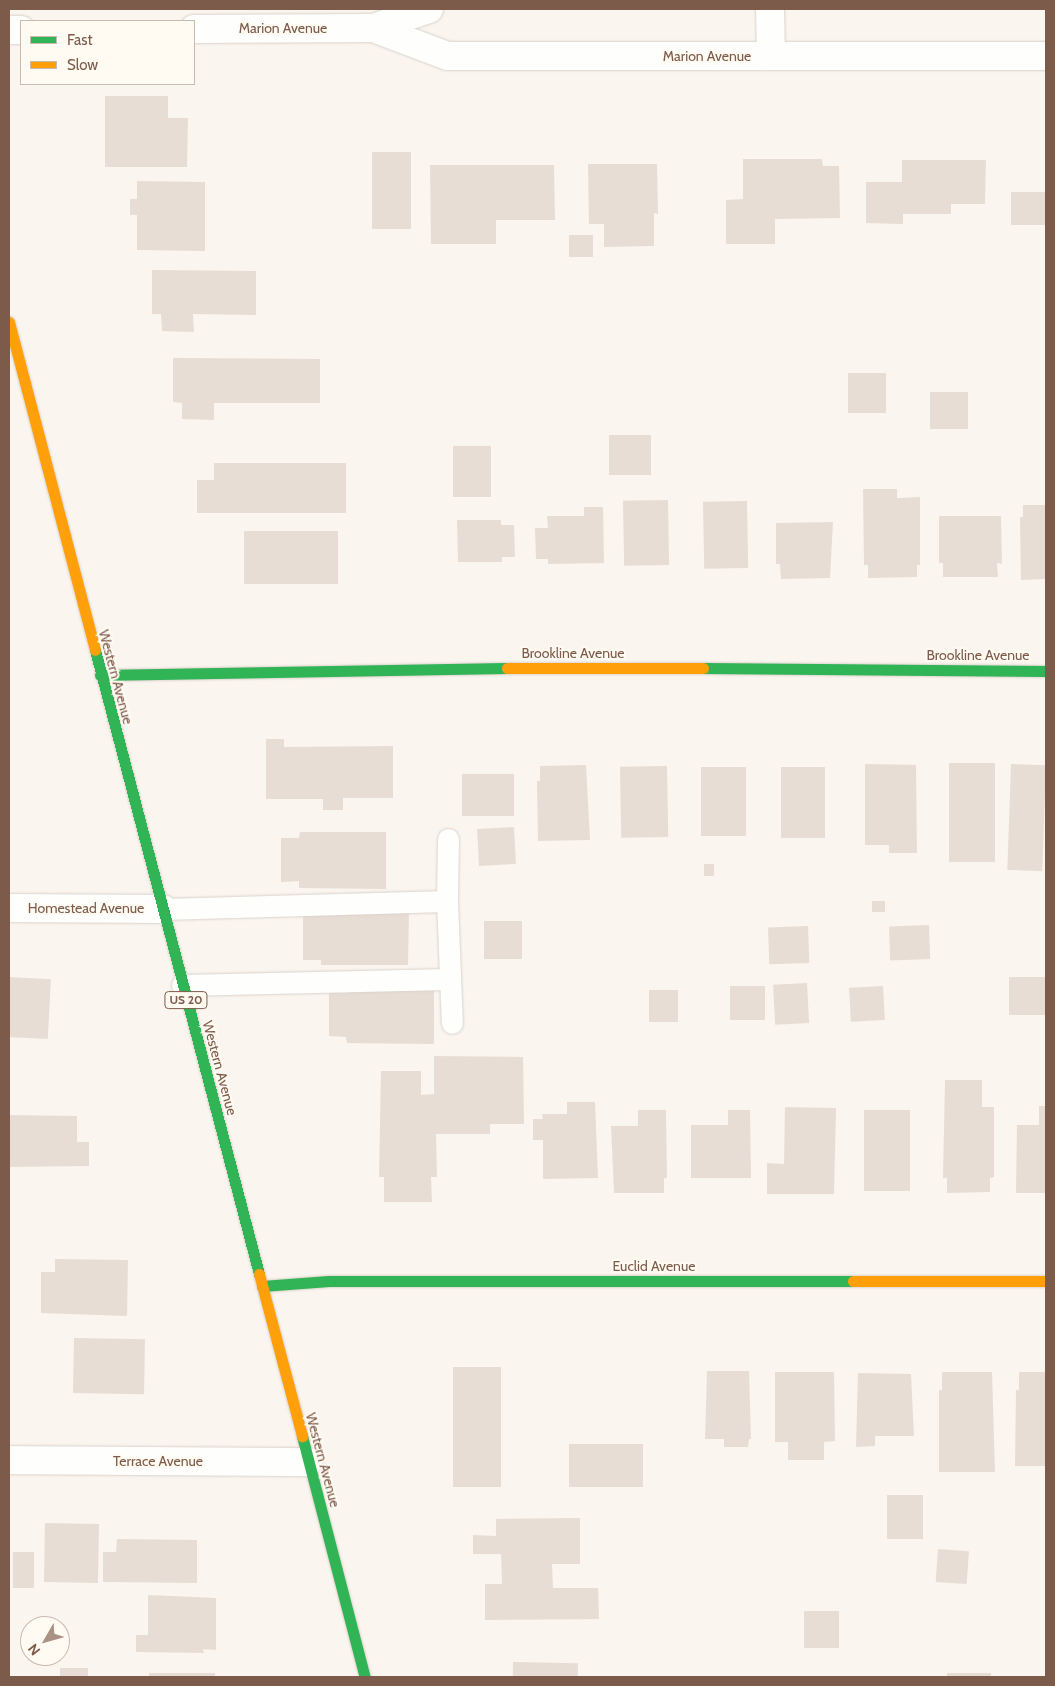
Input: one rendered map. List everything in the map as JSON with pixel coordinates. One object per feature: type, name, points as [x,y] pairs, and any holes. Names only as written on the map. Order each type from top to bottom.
[{"type":"street","name":"Marion Avenue","points":[[195,29],[373,28],[429,9]]},
{"type":"street","points":[[770,9],[771,56]]},
{"type":"street","name":"Marion Avenue","points":[[373,28],[448,56],[1046,56]]},
{"type":"street","name":"Western Avenue","points":[[9,322],[14,358],[163,909],[365,1677]]},
{"type":"street","name":"Brookline Avenue","points":[[100,675],[547,668],[1046,671]]},
{"type":"street","name":"Homestead Avenue","points":[[9,908],[163,909]]},
{"type":"street","name":"Euclid Avenue","points":[[262,1286],[329,1281],[1046,1282]]},
{"type":"street","name":"Terrace Avenue","points":[[9,1460],[308,1462]]},
{"type":"lane","points":[[448,839],[447,901],[452,1023]]},
{"type":"lane","points":[[163,909],[447,901]]},
{"type":"lane","points":[[182,985],[449,979]]},
{"type":"building","points":[[105,96],[168,96],[168,118],[188,118],[187,167],[105,167]]},
{"type":"building","points":[[372,152],[411,152],[411,229],[372,229]]},
{"type":"building","points":[[743,159],[822,159],[823,166],[839,166],[840,218],[775,219],[775,244],[726,244],[726,200],[743,199]]},
{"type":"building","points":[[902,160],[986,160],[985,204],[951,204],[951,214],[903,214],[903,224],[866,223],[866,182],[902,182]]},
{"type":"building","points":[[588,164],[657,164],[658,214],[654,213],[654,246],[604,247],[604,224],[589,224]]},
{"type":"building","points":[[430,165],[554,165],[555,220],[496,220],[496,244],[431,244]]},
{"type":"building","points":[[137,181],[205,182],[205,251],[137,250],[137,215],[130,215],[130,199],[137,199]]},
{"type":"building","points":[[1011,192],[1046,192],[1046,225],[1011,225]]},
{"type":"building","points":[[569,235],[593,235],[593,257],[569,257]]},
{"type":"building","points":[[152,270],[256,271],[256,315],[193,314],[194,332],[162,331],[161,314],[152,314]]},
{"type":"building","points":[[173,358],[320,359],[320,403],[214,403],[214,420],[182,419],[182,403],[173,402]]},
{"type":"building","points":[[848,373],[886,373],[886,413],[848,413]]},
{"type":"building","points":[[930,392],[968,392],[968,429],[930,429]]},
{"type":"building","points":[[609,435],[651,435],[651,475],[609,475]]},
{"type":"building","points":[[453,446],[491,446],[491,497],[453,497]]},
{"type":"building","points":[[214,463],[346,463],[346,513],[197,513],[197,480],[214,480]]},
{"type":"building","points":[[863,489],[897,489],[897,498],[920,497],[920,565],[917,565],[917,577],[868,578],[868,565],[864,565]]},
{"type":"building","points":[[668,500],[669,565],[624,566],[623,501]]},
{"type":"building","points":[[747,501],[748,568],[704,569],[703,502]]},
{"type":"building","points":[[1023,505],[1046,505],[1046,579],[1021,580],[1020,517],[1023,517]]},
{"type":"building","points":[[584,507],[603,507],[604,563],[548,564],[548,559],[536,559],[535,528],[548,528],[547,516],[584,516]]},
{"type":"building","points":[[939,516],[1001,516],[1002,564],[997,563],[998,577],[943,577],[943,563],[939,563]]},
{"type":"building","points":[[457,520],[501,520],[501,525],[514,525],[515,557],[502,557],[502,562],[458,562]]},
{"type":"building","points":[[833,522],[830,578],[781,579],[780,564],[776,564],[776,523]]},
{"type":"building","points":[[244,531],[338,531],[338,584],[244,584]]},
{"type":"building","points":[[266,739],[284,739],[284,747],[393,746],[393,798],[343,798],[343,810],[323,810],[323,799],[266,799]]},
{"type":"building","points":[[949,763],[995,763],[995,862],[949,862]]},
{"type":"building","points":[[865,764],[916,765],[917,853],[889,853],[889,845],[865,845]]},
{"type":"building","points":[[1011,764],[1046,765],[1042,871],[1007,870]]},
{"type":"building","points":[[586,765],[590,840],[538,841],[537,781],[540,781],[540,766]]},
{"type":"building","points":[[667,766],[668,837],[621,838],[620,767]]},
{"type":"building","points":[[701,767],[746,767],[746,836],[701,836]]},
{"type":"building","points":[[781,767],[825,767],[825,838],[781,838]]},
{"type":"building","points":[[462,774],[514,774],[514,816],[462,816]]},
{"type":"building","points":[[514,827],[516,864],[479,866],[477,829]]},
{"type":"building","points":[[300,832],[386,832],[386,889],[299,888],[299,881],[281,882],[281,838],[299,838]]},
{"type":"building","points":[[704,864],[714,864],[714,876],[704,876]]},
{"type":"building","points":[[872,901],[885,901],[885,912],[872,912]]},
{"type":"building","points":[[409,908],[408,965],[321,965],[321,960],[303,960],[303,912]]},
{"type":"building","points":[[484,921],[522,921],[522,959],[484,959]]},
{"type":"building","points":[[929,925],[930,959],[890,960],[889,926]]},
{"type":"building","points":[[808,926],[809,963],[769,964],[768,927]]},
{"type":"building","points":[[9,977],[51,979],[48,1039],[9,1037]]},
{"type":"building","points":[[1009,977],[1046,977],[1046,1015],[1009,1015]]},
{"type":"building","points":[[807,983],[809,1023],[775,1025],[773,985]]},
{"type":"building","points":[[346,986],[434,986],[434,1044],[347,1043],[346,1037],[329,1036],[329,993],[347,993]]},
{"type":"building","points":[[730,986],[765,986],[765,1020],[730,1020]]},
{"type":"building","points":[[883,986],[885,1020],[851,1022],[849,988]]},
{"type":"building","points":[[649,990],[678,990],[678,1022],[649,1022]]},
{"type":"building","points":[[434,1056],[523,1057],[524,1124],[490,1124],[490,1134],[436,1134],[437,1177],[431,1177],[432,1202],[384,1202],[384,1177],[379,1177],[381,1071],[421,1071],[421,1095],[434,1094]]},
{"type":"building","points":[[945,1080],[982,1080],[982,1107],[994,1107],[994,1177],[990,1178],[990,1192],[947,1193],[947,1178],[943,1178]]},
{"type":"building","points":[[567,1102],[595,1102],[598,1178],[543,1179],[543,1140],[533,1140],[533,1119],[543,1119],[542,1114],[567,1114]]},
{"type":"building","points":[[1039,1106],[1046,1106],[1046,1193],[1016,1193],[1017,1125],[1039,1125]]},
{"type":"building","points":[[785,1107],[836,1108],[834,1194],[767,1194],[767,1163],[784,1164]]},
{"type":"building","points":[[638,1110],[666,1110],[667,1178],[664,1178],[664,1193],[614,1193],[611,1126],[638,1126]]},
{"type":"building","points":[[728,1110],[750,1110],[751,1178],[691,1178],[691,1125],[728,1125]]},
{"type":"building","points":[[864,1110],[910,1110],[910,1191],[864,1191]]},
{"type":"building","points":[[9,1115],[77,1116],[77,1142],[89,1142],[89,1166],[9,1167]]},
{"type":"building","points":[[55,1259],[128,1260],[127,1316],[41,1313],[41,1272],[55,1272]]},
{"type":"building","points":[[74,1338],[145,1339],[144,1394],[73,1393]]},
{"type":"building","points":[[453,1367],[501,1367],[501,1487],[453,1487]]},
{"type":"building","points":[[707,1371],[749,1371],[751,1439],[749,1439],[748,1447],[724,1447],[724,1439],[705,1439]]},
{"type":"building","points":[[775,1372],[834,1372],[835,1441],[824,1442],[824,1460],[788,1460],[788,1442],[775,1442]]},
{"type":"building","points":[[942,1372],[992,1372],[995,1472],[939,1472],[939,1390],[942,1390]]},
{"type":"building","points":[[1019,1372],[1046,1372],[1046,1466],[1015,1466],[1016,1390],[1019,1390]]},
{"type":"building","points":[[858,1373],[911,1374],[914,1436],[875,1436],[875,1446],[856,1447]]},
{"type":"building","points":[[569,1444],[643,1444],[643,1487],[569,1487]]},
{"type":"building","points":[[887,1495],[923,1495],[923,1539],[887,1539]]},
{"type":"building","points":[[580,1518],[580,1564],[552,1564],[553,1588],[598,1588],[599,1619],[485,1620],[485,1584],[502,1584],[501,1554],[473,1554],[473,1535],[496,1536],[496,1519]]},
{"type":"building","points":[[45,1523],[99,1524],[98,1583],[44,1582]]},
{"type":"building","points":[[117,1539],[197,1540],[197,1583],[103,1582],[103,1552],[116,1552]]},
{"type":"building","points":[[938,1549],[969,1551],[967,1584],[936,1582]]},
{"type":"building","points":[[13,1552],[34,1552],[34,1588],[13,1588]]},
{"type":"building","points":[[148,1595],[216,1598],[216,1650],[203,1649],[204,1653],[136,1652],[136,1635],[148,1635]]},
{"type":"building","points":[[804,1611],[839,1611],[839,1648],[804,1648]]},
{"type":"building","points":[[513,1662],[578,1663],[578,1677],[513,1677]]},
{"type":"building","points":[[60,1668],[88,1668],[88,1677],[60,1677]]},
{"type":"building","points":[[149,1673],[215,1673],[215,1677],[149,1677]]},
{"type":"building","points":[[947,1673],[991,1673],[991,1677],[947,1677]]},
{"type":"traffic: fast","points":[[95,650],[259,1274]]},
{"type":"traffic: fast","points":[[100,675],[507,668]]},
{"type":"traffic: fast","points":[[703,668],[1046,671]]},
{"type":"traffic: fast","points":[[262,1286],[329,1281],[853,1281]]},
{"type":"traffic: fast","points":[[302,1436],[365,1677]]},
{"type":"traffic: slow","points":[[9,322],[95,650]]},
{"type":"traffic: slow","points":[[507,668],[703,668]]},
{"type":"traffic: slow","points":[[259,1274],[302,1436]]},
{"type":"traffic: slow","points":[[853,1281],[1046,1281]]}]
